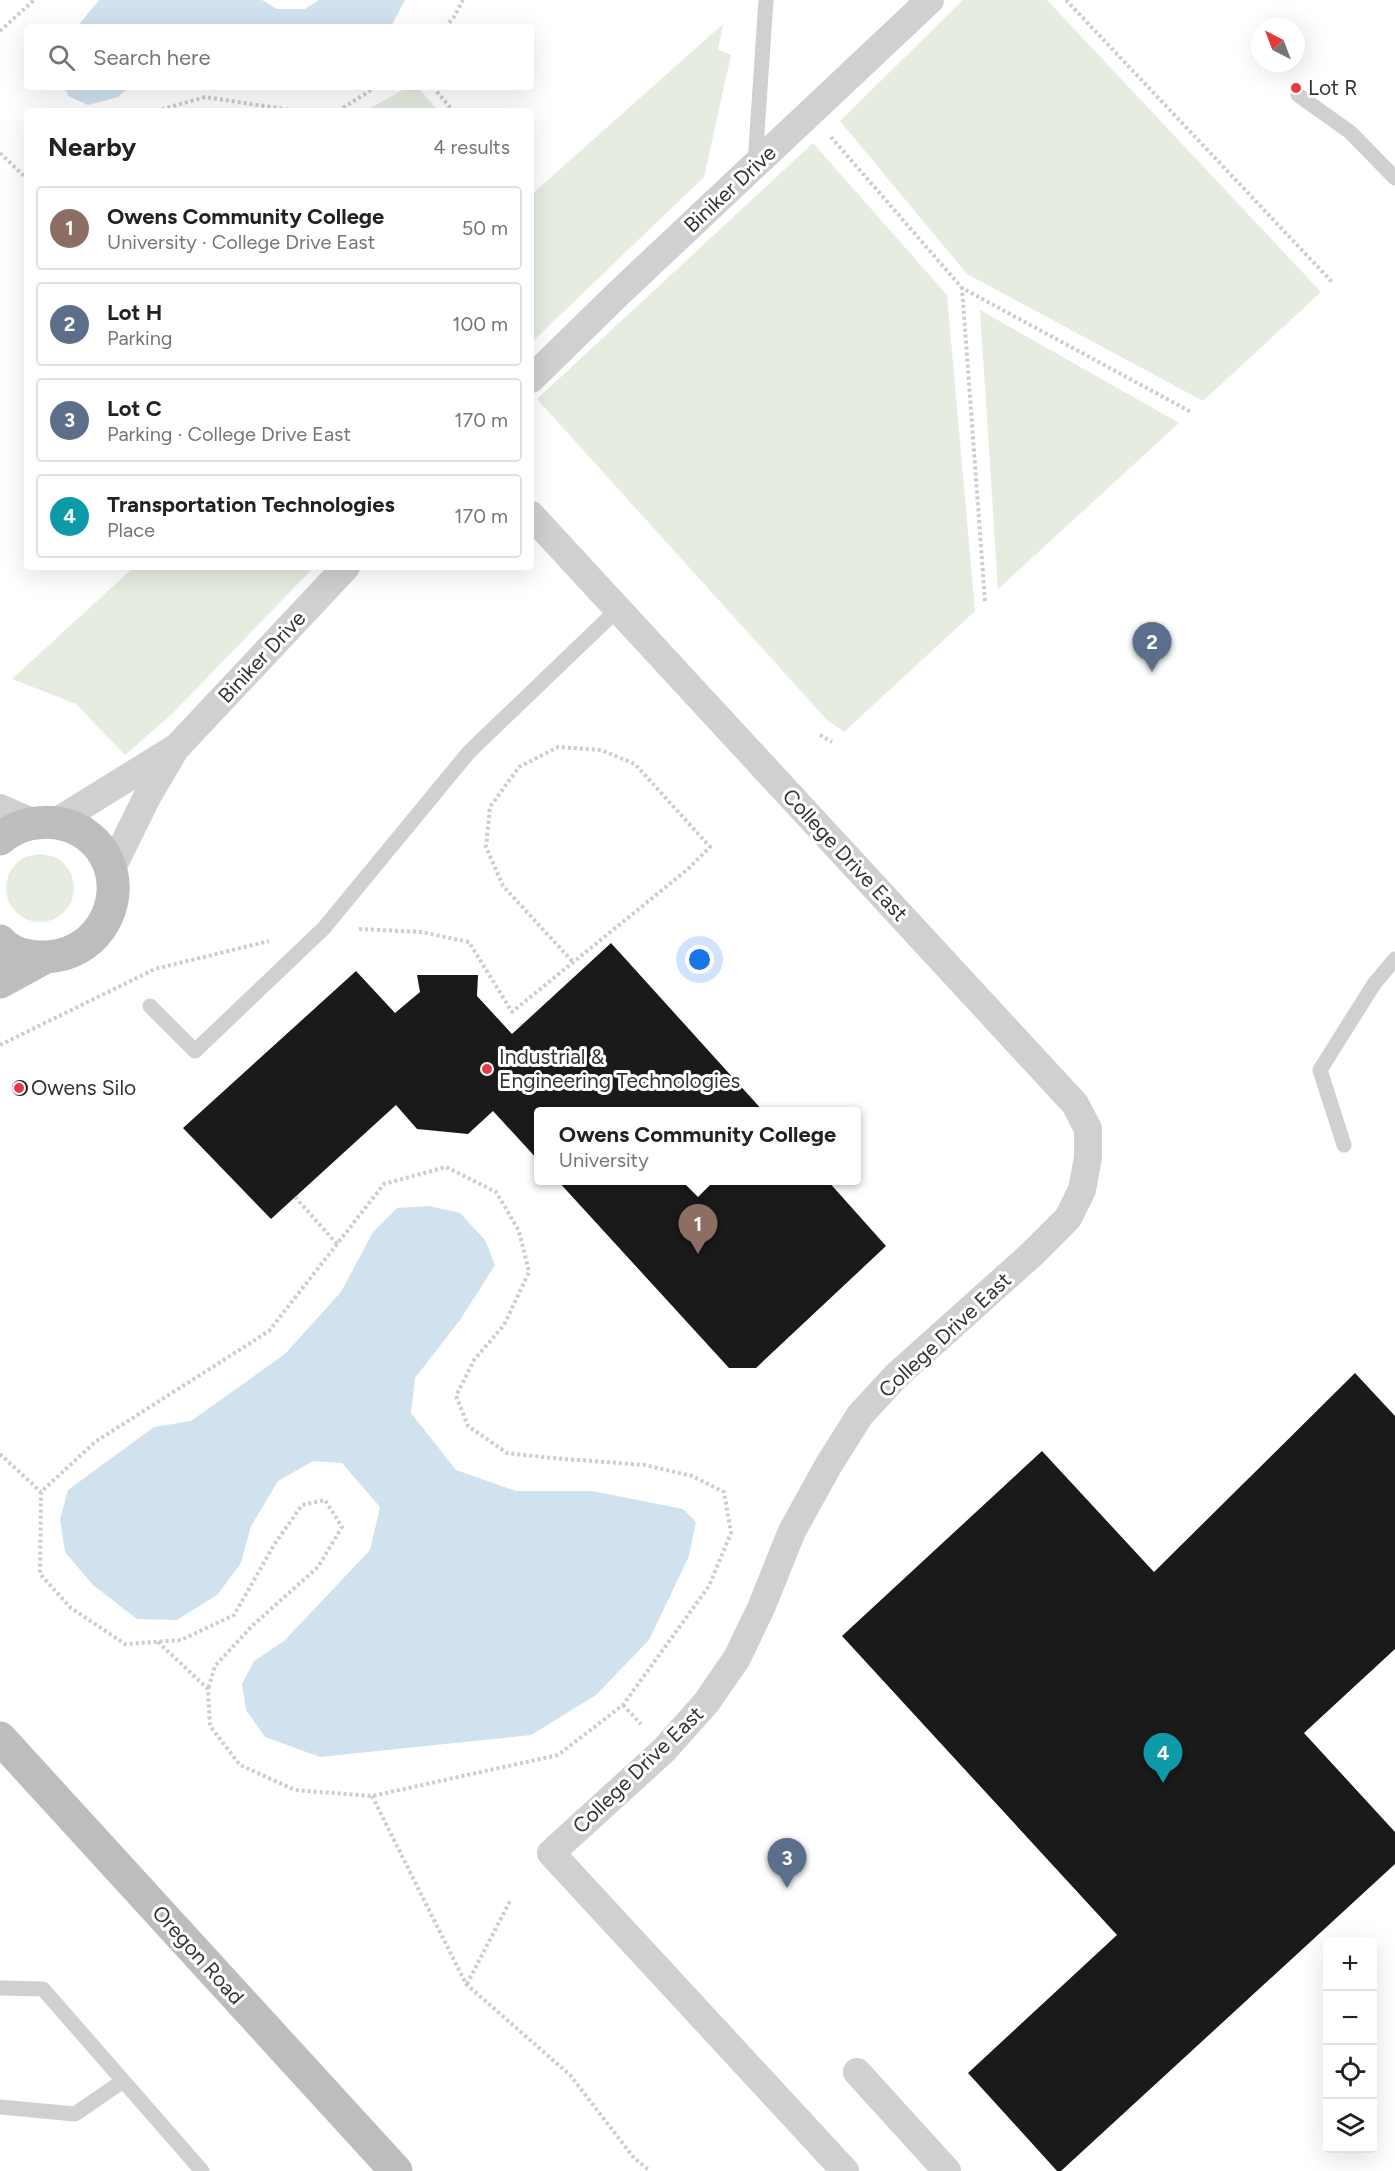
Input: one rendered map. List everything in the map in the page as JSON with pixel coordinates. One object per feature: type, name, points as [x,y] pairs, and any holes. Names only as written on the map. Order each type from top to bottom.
[{"type":"main road","points":[[0,839],[11,830],[44,822],[77,829],[95,843],[108,862],[113,884],[111,907],[102,928],[86,944],[66,955],[44,958],[22,955],[5,947],[0,941]]},
{"type":"main road","points":[[0,982],[44,958]]},
{"type":"main road","name":"Oregon Road","points":[[0,1738],[396,2171]]},
{"type":"street","name":"Biniker Drive","points":[[534,376],[930,0]]},
{"type":"street","name":"College Drive East","points":[[534,518],[1075,1104],[1088,1129],[1088,1158],[1082,1190],[1068,1218],[1032,1254],[896,1376],[860,1415],[828,1466],[792,1531],[761,1608],[737,1658],[706,1703],[664,1750],[551,1853],[845,2171]]},
{"type":"street","name":"Biniker Drive","points":[[110,872],[147,797],[177,747],[343,570]]},
{"type":"street","name":"Biniker Drive","points":[[44,822],[177,747]]},
{"type":"street","points":[[0,808],[44,822]]},
{"type":"street","points":[[857,2072],[947,2171]]},
{"type":"lane","points":[[755,166],[766,0]]},
{"type":"lane","points":[[1298,95],[1350,132],[1395,178]]},
{"type":"lane","points":[[150,1006],[195,1051],[324,928],[469,752],[618,609]]},
{"type":"lane","points":[[1344,1146],[1320,1070],[1374,984],[1395,959]]},
{"type":"lane","points":[[0,1988],[43,1989],[202,2171]]},
{"type":"lane","points":[[0,2107],[75,2114],[123,2080]]},
{"type":"path","points":[[0,31],[34,0]]},
{"type":"path","points":[[447,24],[463,0]]},
{"type":"path","points":[[1066,0],[1332,282]]},
{"type":"path","points":[[343,108],[371,90]]},
{"type":"path","points":[[436,90],[450,108]]},
{"type":"path","points":[[167,108],[205,98],[276,108]]},
{"type":"path","points":[[811,113],[962,288],[1191,412]]},
{"type":"path","points":[[0,153],[24,176]]},
{"type":"path","points":[[962,288],[985,601]]},
{"type":"path","points":[[820,735],[832,742]]},
{"type":"path","points":[[558,747],[601,750],[636,764],[710,847],[688,869],[573,962],[503,886],[486,847],[490,807],[519,766],[558,747]]},
{"type":"path","points":[[446,1167],[496,1192],[519,1232],[529,1272],[504,1325],[474,1360],[456,1396],[468,1426],[507,1453],[645,1465],[692,1476],[724,1492],[731,1533],[709,1586],[623,1705],[558,1755],[372,1796],[295,1790],[240,1765],[210,1726],[208,1689],[215,1666],[254,1625],[318,1567],[342,1527],[326,1500],[302,1505],[274,1545],[234,1615],[181,1640],[125,1644],[72,1608],[40,1574],[41,1492],[95,1442],[269,1331],[384,1184],[446,1167]]},
{"type":"path","points":[[295,1197],[337,1244]]},
{"type":"path","points":[[0,1454],[41,1492]]},
{"type":"path","points":[[158,1642],[208,1689]]},
{"type":"path","points":[[372,1796],[466,1984],[570,2075],[634,2158],[650,2171]]},
{"type":"path","points":[[466,1984],[511,1899]]},
{"type":"shaded area","points":[[963,0],[1047,0],[1321,292],[1203,401],[967,274],[840,121]]},
{"type":"shaded area","points":[[723,24],[718,50],[731,55],[704,177],[534,340],[534,192]]},
{"type":"shaded area","points":[[403,90],[420,90],[436,108],[370,108]]},
{"type":"shaded area","points":[[813,143],[947,295],[975,611],[844,732],[827,720],[537,399]]},
{"type":"shaded area","points":[[980,310],[1179,423],[998,589]]},
{"type":"shaded area","points":[[131,570],[311,570],[173,713],[125,755],[76,704],[12,679]]},
{"type":"shaded area","points":[[40,854],[53,857],[64,864],[71,875],[74,888],[71,901],[64,912],[53,919],[40,922],[27,919],[16,912],[9,901],[6,888],[9,875],[16,864],[27,857]]},
{"type":"water","points":[[99,0],[262,0],[277,9],[305,9],[319,0],[405,0],[392,24],[79,24]]},
{"type":"water","points":[[66,90],[126,90],[118,97],[88,105],[68,96]]},
{"type":"water","points":[[429,1206],[460,1213],[485,1240],[495,1265],[460,1320],[415,1378],[411,1413],[456,1470],[516,1491],[592,1491],[683,1509],[696,1522],[689,1556],[649,1640],[596,1695],[531,1735],[320,1757],[265,1737],[246,1710],[242,1684],[254,1661],[284,1641],[370,1550],[380,1507],[342,1463],[313,1461],[278,1481],[251,1526],[241,1563],[217,1595],[177,1620],[137,1619],[93,1585],[65,1552],[60,1519],[68,1490],[154,1427],[191,1421],[285,1354],[341,1292],[373,1232],[397,1208]]},
{"type":"building","name":"Industrial & Engineering Technologies","points":[[611,943],[759,1107],[534,1107],[534,1156],[493,1111],[468,1134],[417,1129],[396,1105],[271,1219],[183,1128],[356,971],[395,1013],[420,992],[417,975],[478,975],[477,996],[512,1034]]},
{"type":"building","name":"Owens Silo","points":[[17,1080],[23,1080],[28,1088],[26,1094],[17,1096],[12,1091],[12,1085]]},
{"type":"building","points":[[562,1185],[831,1185],[886,1246],[756,1368],[729,1368]]},
{"type":"building","points":[[1355,1373],[1395,1416],[1395,1649],[1304,1733],[1395,1832],[1395,1864],[1061,2171],[1057,2171],[968,2073],[1117,1935],[842,1636],[1042,1451],[1154,1572]]},
{"type":"place","name":"Lot R","points":[[1296,88]]},
{"type":"place","name":"Lot H","points":[[1152,672]]},
{"type":"place","name":"Industrial & Engineering Technologies","points":[[487,1069]]},
{"type":"place","name":"Owens Silo","points":[[19,1088]]},
{"type":"place","name":"Owens Community College","points":[[698,1254]]},
{"type":"place","name":"Transportation Technologies","points":[[1163,1783]]},
{"type":"place","name":"Lot C","points":[[787,1888]]}]
